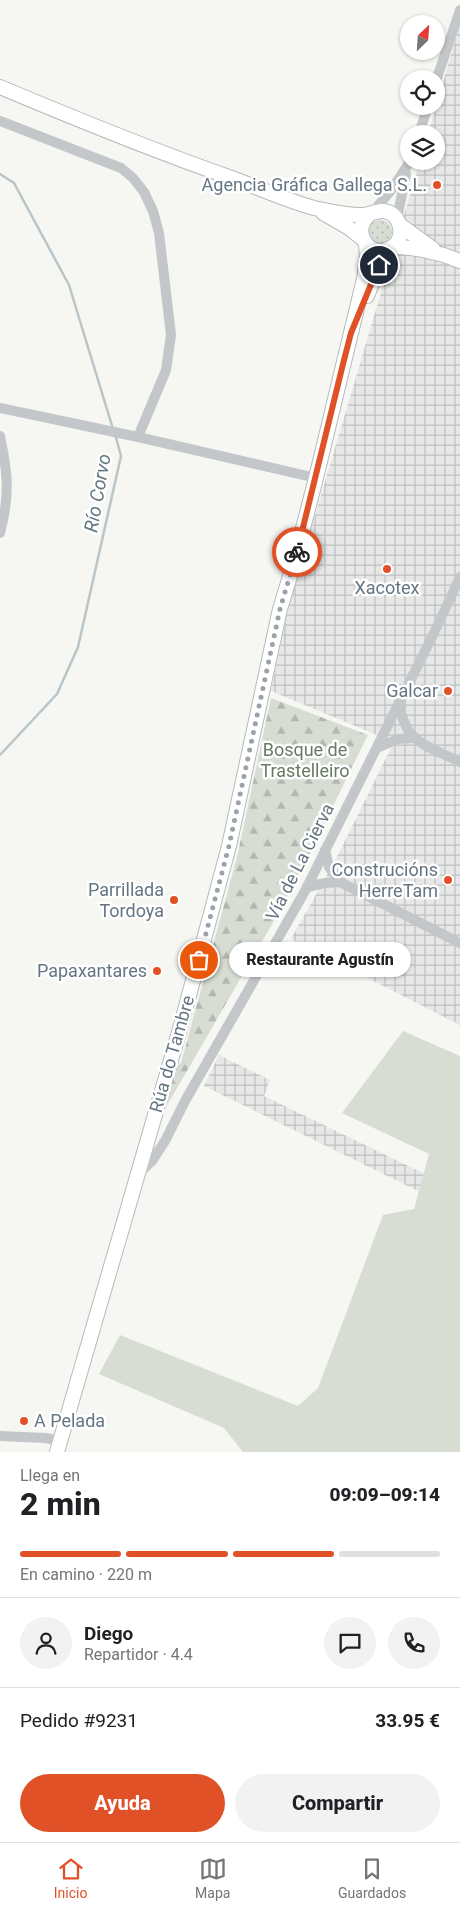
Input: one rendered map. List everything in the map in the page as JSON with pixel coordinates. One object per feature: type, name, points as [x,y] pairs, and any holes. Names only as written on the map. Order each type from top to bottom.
[{"type":"main road","points":[[0,87],[190,163],[314,208],[349,228],[376,250],[413,248],[443,254]]},
{"type":"main road","points":[[314,208],[354,215],[378,211],[388,212],[417,238],[443,254],[460,261]]},
{"type":"main road","points":[[351,333],[366,270],[362,222],[371,213]]},
{"type":"main road","points":[[351,333],[379,265],[390,248],[398,240],[398,222]]},
{"type":"main road","name":"Rúa do Tambre","points":[[59,1446],[138,1174],[155,1137],[227,855],[280,609],[316,478],[351,333]]},
{"type":"street","points":[[440,70],[460,10]]},
{"type":"street","points":[[0,121],[121,168],[133,178],[147,198],[159,232],[171,335],[166,370],[138,437]]},
{"type":"street","points":[[371,213],[392,189],[405,170]]},
{"type":"street","points":[[398,222],[408,170]]},
{"type":"street","points":[[0,408],[138,437],[316,478]]},
{"type":"street","points":[[0,436],[8,494],[1,527]]},
{"type":"street","name":"Vía de La Cierva","points":[[138,1174],[152,1161],[161,1148],[155,1137],[307,887],[460,577]]},
{"type":"street","points":[[399,703],[401,716],[409,736]]},
{"type":"street","points":[[388,725],[396,733],[409,736],[460,762]]},
{"type":"street","points":[[377,748],[393,740],[409,736]]},
{"type":"street","points":[[325,850],[329,867],[336,880]]},
{"type":"street","points":[[316,870],[460,943]]},
{"type":"street","points":[[307,887],[336,880]]},
{"type":"street","points":[[155,1137],[154,1151],[161,1148]]},
{"type":"street","points":[[0,1436],[46,1438],[59,1446]]},
{"type":"shaded area","points":[[460,24],[460,1025],[291,939],[336,859],[394,742],[271,691],[290,600],[417,170],[445,170],[445,125],[431,125],[434,115],[445,115],[445,76]]},
{"type":"shaded area","points":[[219,1055],[270,1080],[264,1096],[427,1175],[420,1192],[204,1086]]},
{"type":"green space","points":[[380,220],[388,224],[392,232],[388,240],[380,244],[372,240],[368,232],[372,224]]},
{"type":"green space","name":"Bosque de Trastelleiro","points":[[271,698],[368,735],[302,869],[162,1114],[177,1065],[181,1063],[237,857]]},
{"type":"green space","points":[[403,1031],[460,1056],[460,1452],[243,1452],[224,1428],[99,1374],[120,1335],[298,1406],[318,1388],[383,1215],[414,1209],[429,1154],[342,1113]]},
{"type":"waterway","name":"Río Corvo","points":[[0,174],[14,183],[69,285],[113,429]]},
{"type":"waterway","name":"Río Corvo","points":[[0,755],[57,694],[78,647],[121,456],[115,434]]},
{"type":"way so far","points":[[199,960],[237,812],[280,609],[297,552]]},
{"type":"place","name":"Agencia Gráfica Gallega S.L.","points":[[437,185]]},
{"type":"place","name":"Xacotex","points":[[387,569]]},
{"type":"place","name":"Galcar","points":[[448,691]]},
{"type":"place","name":"Construcións HerreTam","points":[[448,880]]},
{"type":"place","name":"Parrillada Tordoya","points":[[174,900]]},
{"type":"place","name":"Restaurante Agustín","points":[[199,960]]},
{"type":"place","name":"Papaxantares","points":[[157,971]]},
{"type":"place","name":"A Pelada","points":[[24,1421]]},
{"type":"route","points":[[297,552],[351,333],[379,265]]}]
